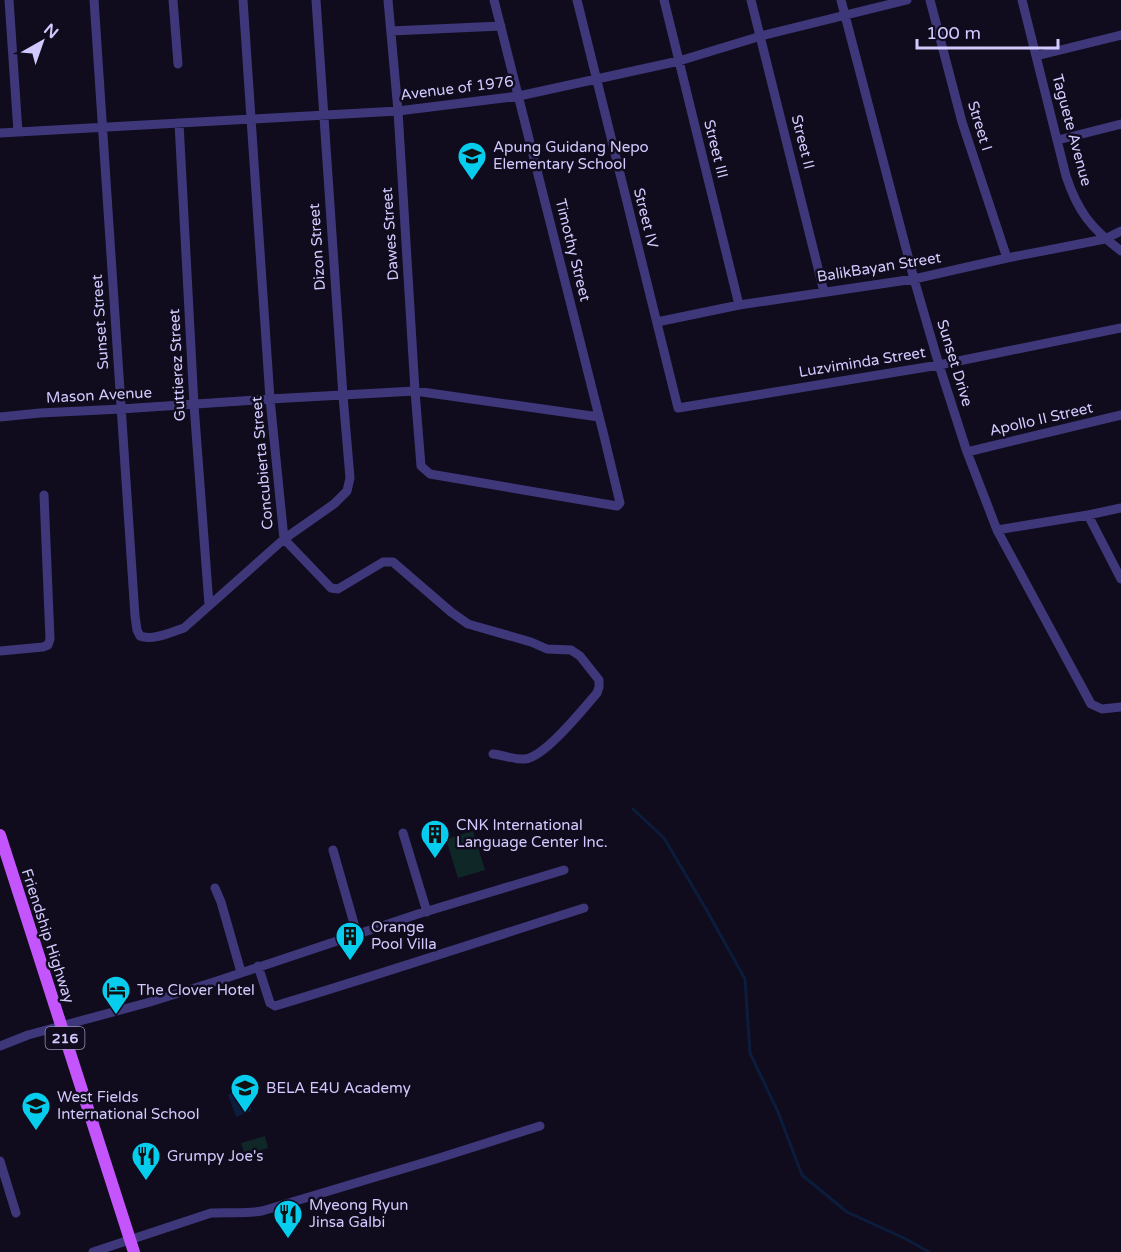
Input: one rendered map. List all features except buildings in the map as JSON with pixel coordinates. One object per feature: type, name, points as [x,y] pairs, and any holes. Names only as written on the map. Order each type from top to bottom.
[{"type":"main road","name":"Friendship Highway","points":[[0,836],[131,1246]]},
{"type":"street","points":[[9,0],[18,132]]},
{"type":"street","name":"Sunset Street","points":[[93,0],[137,630],[140,636],[146,638],[184,628],[209,605]]},
{"type":"street","points":[[173,0],[178,64]]},
{"type":"street","name":"Concubierta Street","points":[[243,0],[270,399],[284,539],[331,588],[338,589],[383,562],[393,562],[468,624],[531,642],[547,649],[571,650],[580,656],[599,680],[597,693],[537,756],[524,759],[493,754]]},
{"type":"street","name":"Dizon Street","points":[[284,539],[334,504],[346,491],[350,478],[316,0]]},
{"type":"street","name":"Dawes Street","points":[[388,0],[398,111],[421,466],[430,474],[617,506]]},
{"type":"street","name":"Timothy Street","points":[[494,0],[620,503],[617,506]]},
{"type":"street","name":"Street IV","points":[[577,0],[678,408]]},
{"type":"street","name":"Street III","points":[[664,0],[739,305]]},
{"type":"street","name":"Street II","points":[[752,0],[824,292]]},
{"type":"street","name":"Sunset Drive","points":[[841,0],[914,279],[939,365],[968,452],[998,530],[1091,704],[1102,709],[1121,707]]},
{"type":"street","name":"Avenue of 1976","points":[[0,133],[398,111],[519,96],[679,61],[761,36],[907,0]]},
{"type":"street","name":"Street I","points":[[930,0],[962,122],[1007,258]]},
{"type":"street","name":"Taguete Avenue","points":[[1022,0],[1071,190],[1080,211],[1105,239],[1121,251]]},
{"type":"street","points":[[391,31],[501,26]]},
{"type":"street","points":[[1036,56],[1121,35]]},
{"type":"street","name":"Guttierez Street","points":[[179,123],[194,405],[209,605]]},
{"type":"street","points":[[1058,140],[1121,124]]},
{"type":"street","name":"BalikBayan Street","points":[[657,322],[739,305],[914,279],[1105,239],[1121,231]]},
{"type":"street","name":"Luzviminda Street","points":[[678,408],[939,365],[1121,328]]},
{"type":"street","name":"Mason Avenue","points":[[0,417],[415,391],[599,417]]},
{"type":"street","name":"Apollo II Street","points":[[968,452],[1121,415]]},
{"type":"street","points":[[0,651],[43,647],[48,645],[50,639],[44,495]]},
{"type":"street","points":[[998,530],[1121,508]]},
{"type":"street","points":[[1089,515],[1121,579]]},
{"type":"street","points":[[209,605],[284,539]]},
{"type":"street","points":[[404,832],[427,912]]},
{"type":"street","points":[[333,850],[357,934]]},
{"type":"street","points":[[0,1046],[61,1025],[150,1002],[357,934],[564,870]]},
{"type":"street","points":[[215,888],[242,972]]},
{"type":"street","points":[[258,966],[270,1003],[275,1006],[584,909]]},
{"type":"street","points":[[93,1252],[131,1246],[212,1213],[245,1214],[262,1211],[436,1160],[540,1126]]},
{"type":"street","points":[[0,1161],[16,1213]]},
{"type":"green space","points":[[473,831],[485,870],[458,878],[446,839]]},
{"type":"green space","points":[[265,1136],[268,1148],[245,1155],[241,1143]]},
{"type":"water","points":[[244,1089],[252,1111],[236,1117],[228,1095]]},
{"type":"waterway","points":[[633,809],[664,838],[745,979],[750,1053],[778,1112],[802,1175],[847,1212],[929,1252]]},
{"type":"place","name":"Apung Guidang Nepo Elementary School","points":[[472,182]]},
{"type":"place","name":"CNK International Language Center Inc.","points":[[435,860]]},
{"type":"place","name":"Orange Pool Villa","points":[[350,962]]},
{"type":"place","name":"The Clover Hotel","points":[[116,1016]]},
{"type":"place","name":"BELA E4U Academy","points":[[245,1114]]},
{"type":"place","name":"West Fields International School","points":[[36,1132]]},
{"type":"place","name":"Grumpy Joe's","points":[[146,1182]]},
{"type":"place","name":"Myeong Ryun Jinsa Galbi","points":[[288,1240]]}]
